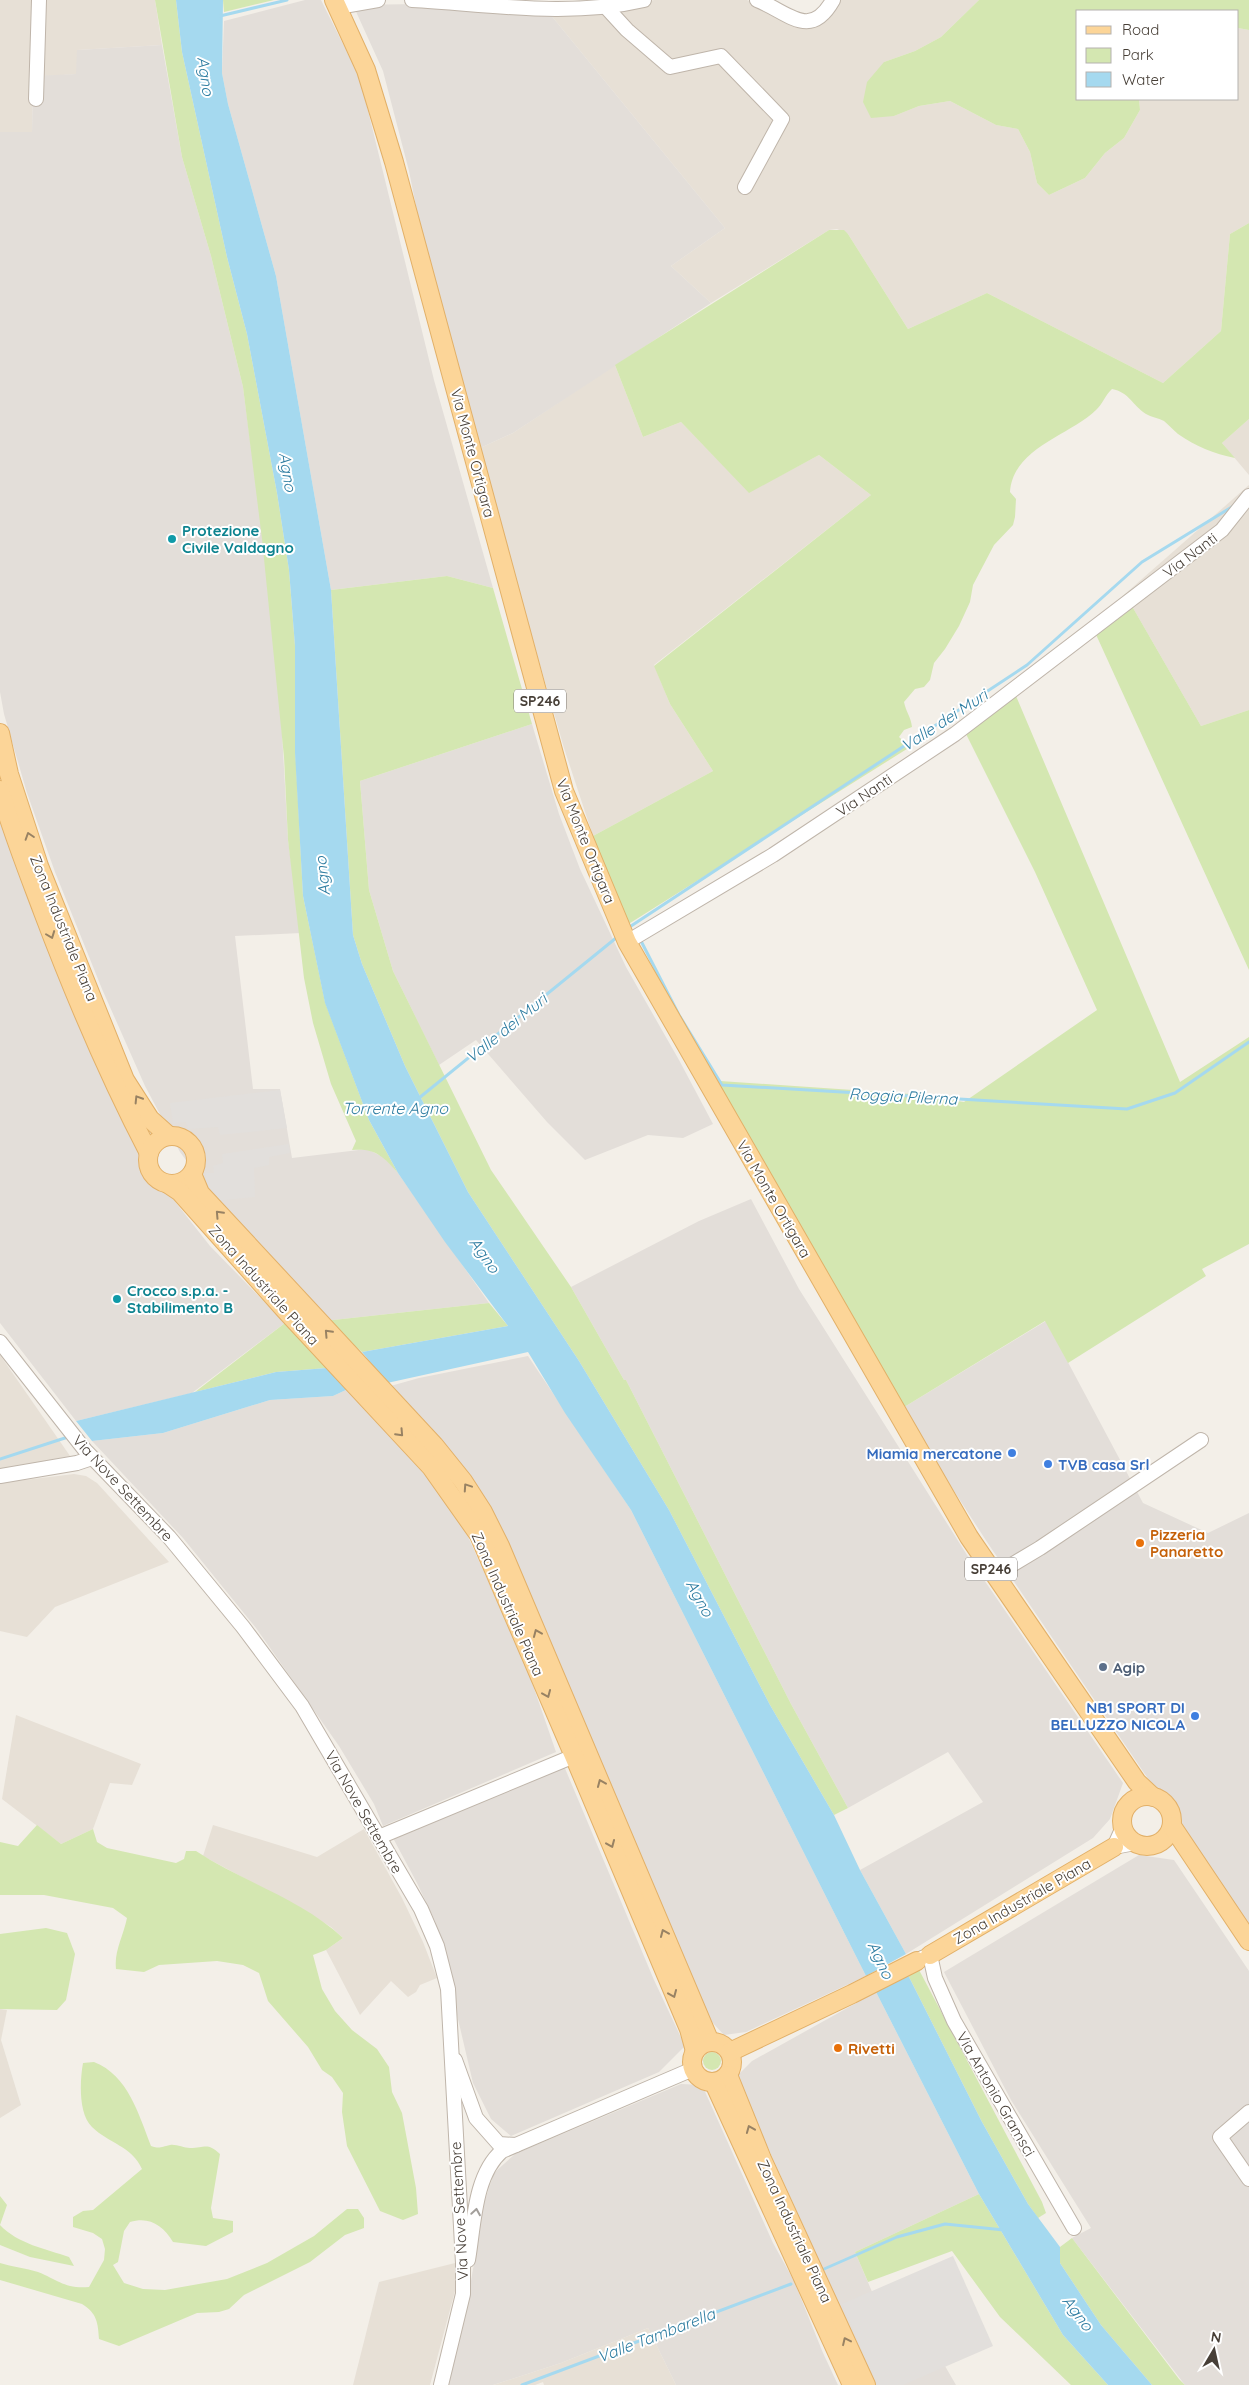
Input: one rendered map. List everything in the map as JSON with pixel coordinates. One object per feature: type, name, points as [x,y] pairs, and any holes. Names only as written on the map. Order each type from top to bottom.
[{"type":"main road","name":"Via Monte Ortigara","points":[[336,3],[366,70],[394,162],[564,791],[627,942],[969,1537],[1136,1782],[1153,1797]]},
{"type":"main road","name":"Zona Industriale Piana","points":[[0,733],[9,774],[38,866],[126,1080],[150,1119],[169,1136]]},
{"type":"main road","name":"Zona Industriale Piana","points":[[0,790],[10,824],[59,954],[96,1044],[149,1153]]},
{"type":"main road","points":[[169,1136],[181,1138],[192,1146],[196,1160],[192,1174],[182,1182],[168,1184],[160,1181],[149,1169],[149,1153],[156,1142],[169,1136]]},
{"type":"main road","name":"Zona Industriale Piana","points":[[192,1174],[200,1193],[361,1369],[434,1445],[463,1481],[483,1512],[500,1546],[702,2046]]},
{"type":"main road","name":"Zona Industriale Piana","points":[[168,1184],[180,1192],[431,1467],[478,1535],[689,2029],[702,2046]]},
{"type":"main road","points":[[1136,1782],[1130,1802],[1123,1814],[1125,1834],[1135,1843],[1149,1846],[1167,1834]]},
{"type":"main road","points":[[1130,1802],[1141,1797],[1153,1797],[1168,1808],[1167,1834]]},
{"type":"main road","points":[[1167,1834],[1187,1850],[1249,1941]]},
{"type":"main road","name":"Zona Industriale Piana","points":[[721,2079],[733,2063],[730,2052],[924,1958],[1114,1848]]},
{"type":"main road","points":[[702,2046],[720,2043],[730,2052]]},
{"type":"main road","name":"Zona Industriale Piana","points":[[693,2069],[692,2062],[702,2046]]},
{"type":"main road","points":[[693,2069],[700,2079],[721,2079]]},
{"type":"main road","name":"Zona Industriale Piana","points":[[721,2079],[852,2385]]},
{"type":"main road","name":"Zona Industriale Piana","points":[[721,2079],[762,2159],[866,2385]]},
{"type":"street","points":[[36,99],[39,0]]},
{"type":"street","points":[[336,3],[378,0]]},
{"type":"street","points":[[412,0],[556,9],[605,6],[644,0]]},
{"type":"street","points":[[758,0],[798,20],[808,22],[814,21],[825,13],[833,0]]},
{"type":"street","points":[[605,6],[627,30],[670,67],[721,56],[782,119],[745,187]]},
{"type":"street","name":"Via Nanti","points":[[627,942],[773,855],[955,734],[1222,530],[1249,496]]},
{"type":"street","name":"Via Nove Settembre","points":[[0,1342],[88,1454],[169,1537],[258,1645],[302,1706],[421,1909],[437,1946],[448,1989],[463,2294],[441,2385]]},
{"type":"street","points":[[995,1575],[1201,1440]]},
{"type":"street","points":[[0,1476],[77,1463],[88,1454]]},
{"type":"street","points":[[379,1836],[574,1756]]},
{"type":"street","points":[[1114,1848],[1123,1827]]},
{"type":"street","points":[[1114,1848],[1135,1843]]},
{"type":"street","name":"Via Antonio Gramsci","points":[[924,1958],[954,2021],[1074,2228]]},
{"type":"street","points":[[450,2048],[476,2118],[499,2144],[520,2145]]},
{"type":"street","points":[[463,2294],[482,2184],[490,2164],[502,2151],[520,2145],[693,2069]]},
{"type":"street","points":[[1249,2112],[1220,2137],[1249,2180]]},
{"type":"shaded area","points":[[0,0],[155,0],[162,45],[77,50],[77,74],[33,77],[32,132],[0,132]]},
{"type":"shaded area","points":[[305,0],[321,0],[360,78],[434,380],[493,588],[447,576],[331,590],[276,276],[228,104],[222,73],[224,21]]},
{"type":"shaded area","points":[[654,0],[747,0],[799,23],[837,0],[979,0],[941,37],[915,51],[884,62],[894,116],[919,106],[950,101],[996,125],[1018,129],[1030,152],[1037,183],[1049,195],[1085,178],[1105,153],[1124,138],[1140,110],[1139,100],[1239,100],[1239,28],[1249,30],[1249,223],[1230,234],[1221,331],[1163,383],[987,293],[908,329],[848,234],[837,229],[829,230],[711,303],[671,266],[725,228],[550,14],[599,15]]},
{"type":"shaded area","points":[[418,4],[550,14],[725,228],[671,266],[711,303],[513,433],[478,449],[422,236],[409,171],[383,71],[353,5]]},
{"type":"shaded area","points":[[162,45],[182,157],[211,256],[243,387],[277,644],[288,840],[301,933],[235,936],[253,1089],[280,1089],[292,1158],[367,1149],[385,1158],[398,1173],[489,1303],[324,1321],[216,1201],[180,1152],[145,1086],[102,989],[55,872],[27,793],[4,714],[0,692],[0,132],[32,132],[33,76],[76,74],[77,50]]},
{"type":"shaded area","points":[[615,365],[643,437],[681,422],[749,492],[819,455],[871,495],[654,665],[670,704],[713,771],[593,836],[564,748],[478,449],[513,433]]},
{"type":"shaded area","points":[[1249,419],[1249,475],[1222,443]]},
{"type":"shaded area","points":[[1249,485],[1249,710],[1201,726],[1125,594]]},
{"type":"shaded area","points":[[532,724],[559,814],[580,869],[626,967],[713,1124],[683,1138],[648,1135],[585,1160],[547,1122],[476,1040],[439,1065],[393,971],[369,890],[360,781]]},
{"type":"shaded area","points":[[0,814],[34,913],[106,1086],[123,1119],[173,1199],[210,1246],[285,1323],[192,1393],[76,1421],[0,1323]]},
{"type":"shaded area","points":[[280,1090],[287,1128],[220,1135],[218,1127],[188,1129],[186,1122],[173,1123],[170,1103]]},
{"type":"shaded area","points":[[289,1144],[290,1153],[269,1157],[269,1165],[254,1168],[255,1197],[216,1201],[206,1187],[206,1173],[214,1173],[213,1166],[223,1163],[222,1154]]},
{"type":"shaded area","points":[[751,1199],[799,1289],[967,1555],[1123,1783],[1110,1819],[1093,1838],[906,1954],[860,1870],[983,1802],[948,1752],[848,1808],[791,1704],[626,1380],[624,1380],[571,1287],[699,1221]]},
{"type":"shaded area","points":[[1046,1321],[1143,1503],[1208,1533],[1249,1513],[1249,1927],[987,1542],[901,1409]]},
{"type":"shaded area","points":[[0,1355],[70,1456],[0,1470]]},
{"type":"shaded area","points":[[528,1356],[631,1510],[866,1976],[746,2032],[724,2035],[712,2022],[666,1921],[596,1750],[501,1528],[480,1494],[387,1387],[419,1378]]},
{"type":"shaded area","points":[[348,1389],[442,1494],[465,1530],[526,1665],[556,1752],[383,1826],[374,1804],[339,1746],[256,1628],[183,1538],[92,1441],[163,1433],[270,1400],[333,1396]]},
{"type":"shaded area","points":[[74,1474],[86,1476],[97,1483],[169,1562],[55,1607],[27,1637],[0,1631],[0,1483]]},
{"type":"shaded area","points":[[16,1715],[141,1764],[132,1785],[110,1783],[93,1829],[61,1844],[2,1799]]},
{"type":"shaded area","points":[[564,1766],[654,1980],[685,2046],[659,2072],[511,2136],[491,2119],[473,2083],[435,1921],[393,1838]]},
{"type":"shaded area","points":[[213,1825],[317,1857],[364,1829],[402,1898],[423,1942],[437,1978],[420,1985],[416,1992],[408,1997],[391,1981],[360,2015],[326,1950],[343,1938],[331,1927],[307,1912],[203,1856]]},
{"type":"shaded area","points":[[1139,1855],[1174,1860],[1249,1971],[1249,2385],[1185,2385],[1072,2238],[1091,2228],[1011,2100],[944,1972]]},
{"type":"shaded area","points":[[876,1992],[979,2194],[855,2252],[906,2371],[945,2366],[956,2385],[871,2385],[851,2331],[736,2077],[752,2061]]},
{"type":"shaded area","points":[[0,2009],[7,2010],[1,2040],[21,2105],[0,2118]]},
{"type":"shaded area","points":[[681,2084],[702,2085],[773,2243],[794,2281],[838,2385],[676,2385],[648,2328],[561,2363],[493,2385],[448,2385],[468,2299],[484,2203],[494,2173],[515,2154]]},
{"type":"shaded area","points":[[953,2256],[993,2346],[903,2385],[877,2385],[842,2304]]},
{"type":"shaded area","points":[[455,2263],[455,2291],[430,2385],[353,2385],[379,2282]]},
{"type":"shaded area","points":[[648,2328],[676,2385],[544,2385],[543,2382],[535,2385],[493,2385],[561,2363]]},
{"type":"green space","points":[[155,0],[176,0],[182,52],[227,257],[247,334],[277,493],[289,570],[295,646],[295,745],[303,896],[325,1002],[369,1120],[398,1173],[378,1154],[367,1150],[352,1150],[356,1141],[331,1084],[313,1023],[304,978],[288,840],[284,757],[262,539],[243,387],[211,256],[182,157]]},
{"type":"green space","points":[[223,0],[274,0],[224,12]]},
{"type":"green space","points":[[979,0],[1249,0],[1249,30],[1239,28],[1239,10],[1076,10],[1076,100],[1139,100],[1140,110],[1124,138],[1105,153],[1085,178],[1049,195],[1037,183],[1030,152],[1018,129],[996,125],[950,101],[919,106],[894,116],[871,118],[863,102],[867,82],[884,62],[915,51],[941,37]]},
{"type":"green space","points":[[1249,223],[1249,419],[1222,443],[1235,458],[1198,446],[1178,434],[1164,421],[1146,414],[1123,393],[1112,389],[1098,408],[1085,419],[1031,454],[1021,464],[1013,477],[1010,492],[1016,499],[1013,525],[994,545],[973,585],[970,602],[959,626],[934,663],[930,680],[924,687],[915,689],[904,702],[912,727],[904,730],[899,737],[910,747],[627,925],[593,836],[713,771],[670,704],[654,666],[871,495],[819,455],[749,493],[681,422],[643,437],[615,365],[829,230],[844,230],[908,329],[987,293],[1163,383],[1221,331],[1230,234]]},
{"type":"green space","points":[[447,576],[493,588],[532,724],[360,781],[369,890],[393,971],[491,1170],[571,1287],[624,1380],[626,1380],[791,1704],[848,1808],[834,1815],[770,1705],[669,1510],[579,1361],[468,1192],[405,1066],[362,964],[353,935],[331,590]]},
{"type":"green space","points":[[1125,594],[1201,726],[1249,710],[1249,970],[1093,628],[1114,612]]},
{"type":"green space","points":[[1013,689],[1180,1082],[1249,1037],[1249,1244],[1202,1269],[1206,1276],[1068,1363],[1045,1321],[901,1409],[713,1086],[720,1081],[911,1094],[964,1102],[1097,1010],[1035,872],[962,726]]},
{"type":"green space","points":[[489,1303],[508,1326],[362,1352],[324,1321]]},
{"type":"green space","points":[[285,1323],[327,1368],[276,1372],[195,1392]]},
{"type":"green space","points":[[37,1825],[61,1844],[93,1829],[97,1842],[107,1848],[176,1863],[184,1859],[186,1851],[196,1851],[309,1912],[343,1938],[326,1950],[313,1955],[322,1989],[335,2011],[352,2030],[377,2049],[389,2067],[392,2092],[402,2113],[416,2188],[418,2214],[403,2220],[380,2211],[347,2146],[342,2112],[343,2093],[332,2077],[322,2070],[308,2047],[268,2001],[259,1973],[243,1965],[217,1961],[159,1965],[144,1972],[116,1969],[118,1950],[127,1918],[113,1908],[44,1895],[0,1895],[0,1842],[18,1846]]},
{"type":"green space","points":[[46,1928],[67,1933],[75,1954],[66,2000],[57,2010],[0,2009],[0,1934]]},
{"type":"green space","points":[[918,1968],[1042,2202],[1046,2213],[1038,2218],[1028,2204],[982,2122],[908,1975]]},
{"type":"green space","points":[[708,2052],[716,2052],[721,2057],[719,2068],[708,2070],[703,2065],[703,2057]]},
{"type":"green space","points":[[94,2062],[116,2076],[124,2086],[137,2109],[151,2146],[159,2148],[172,2145],[190,2148],[206,2146],[220,2154],[211,2208],[213,2218],[233,2221],[233,2232],[206,2246],[173,2242],[165,2231],[149,2221],[137,2220],[130,2222],[124,2231],[118,2262],[113,2265],[124,2283],[143,2289],[165,2290],[227,2279],[267,2263],[314,2236],[347,2209],[358,2209],[364,2218],[364,2228],[345,2235],[310,2262],[244,2295],[229,2309],[219,2312],[197,2313],[119,2346],[99,2339],[96,2319],[91,2311],[82,2304],[0,2280],[0,2263],[38,2272],[74,2287],[89,2287],[104,2260],[105,2249],[102,2239],[93,2233],[73,2227],[73,2217],[83,2211],[93,2210],[142,2169],[132,2155],[98,2132],[87,2121],[81,2096],[82,2070],[83,2063]]},
{"type":"green space","points":[[979,2194],[1063,2335],[1108,2385],[1071,2385],[1000,2317],[952,2251],[868,2282],[855,2252]]},
{"type":"green space","points":[[0,2196],[7,2205],[0,2225]]},
{"type":"green space","points":[[0,2225],[15,2237],[69,2257],[74,2266],[30,2257],[0,2245]]},
{"type":"green space","points":[[1072,2238],[1185,2385],[1152,2385],[1101,2325],[1060,2263],[1060,2247]]},
{"type":"water","name":"Torrente Agno","points":[[176,0],[223,0],[222,73],[228,104],[276,276],[331,590],[353,935],[362,964],[405,1066],[468,1192],[579,1361],[669,1510],[770,1705],[834,1815],[860,1870],[906,1954],[866,1976],[631,1510],[565,1413],[528,1352],[387,1383],[362,1352],[508,1326],[445,1242],[398,1173],[369,1120],[325,1003],[303,896],[295,753],[295,646],[289,570],[277,493],[247,334],[227,257],[182,52]]},
{"type":"water","points":[[327,1368],[348,1389],[333,1396],[270,1400],[163,1433],[92,1441],[76,1421],[276,1372]]},
{"type":"water","name":"Agno","points":[[908,1975],[982,2122],[1028,2204],[1060,2247],[1060,2263],[1101,2325],[1152,2385],[1108,2385],[1063,2335],[979,2194],[876,1992]]},
{"type":"waterway","points":[[220,16],[287,0]]},
{"type":"waterway","name":"Valle dei Muri","points":[[628,928],[1027,665],[1142,562],[1235,505]]},
{"type":"waterway","name":"Valle dei Muri","points":[[419,1098],[616,938]]},
{"type":"waterway","name":"Roggia Pilerna","points":[[640,939],[679,1015],[722,1085],[1127,1109],[1175,1093],[1249,1042]]},
{"type":"waterway","points":[[0,1459],[68,1437]]},
{"type":"waterway","name":"Valle Tambarella","points":[[824,2269],[897,2237],[945,2224],[1004,2230]]},
{"type":"waterway","name":"Valle Tambarella","points":[[522,2385],[791,2284]]},
{"type":"place","name":"Protezione Civile Valdagno","points":[[172,539]]},
{"type":"place","name":"Crocco s.p.a. - Stabilimento B","points":[[117,1299]]},
{"type":"place","name":"Miamia mercatone","points":[[1012,1453]]},
{"type":"place","name":"TVB casa Srl","points":[[1048,1464]]},
{"type":"place","name":"Pizzeria Panaretto","points":[[1140,1543]]},
{"type":"place","name":"Agip","points":[[1103,1667]]},
{"type":"place","name":"NB1 SPORT DI BELLUZZO NICOLA","points":[[1195,1716]]},
{"type":"place","name":"Rivetti","points":[[838,2048]]}]
